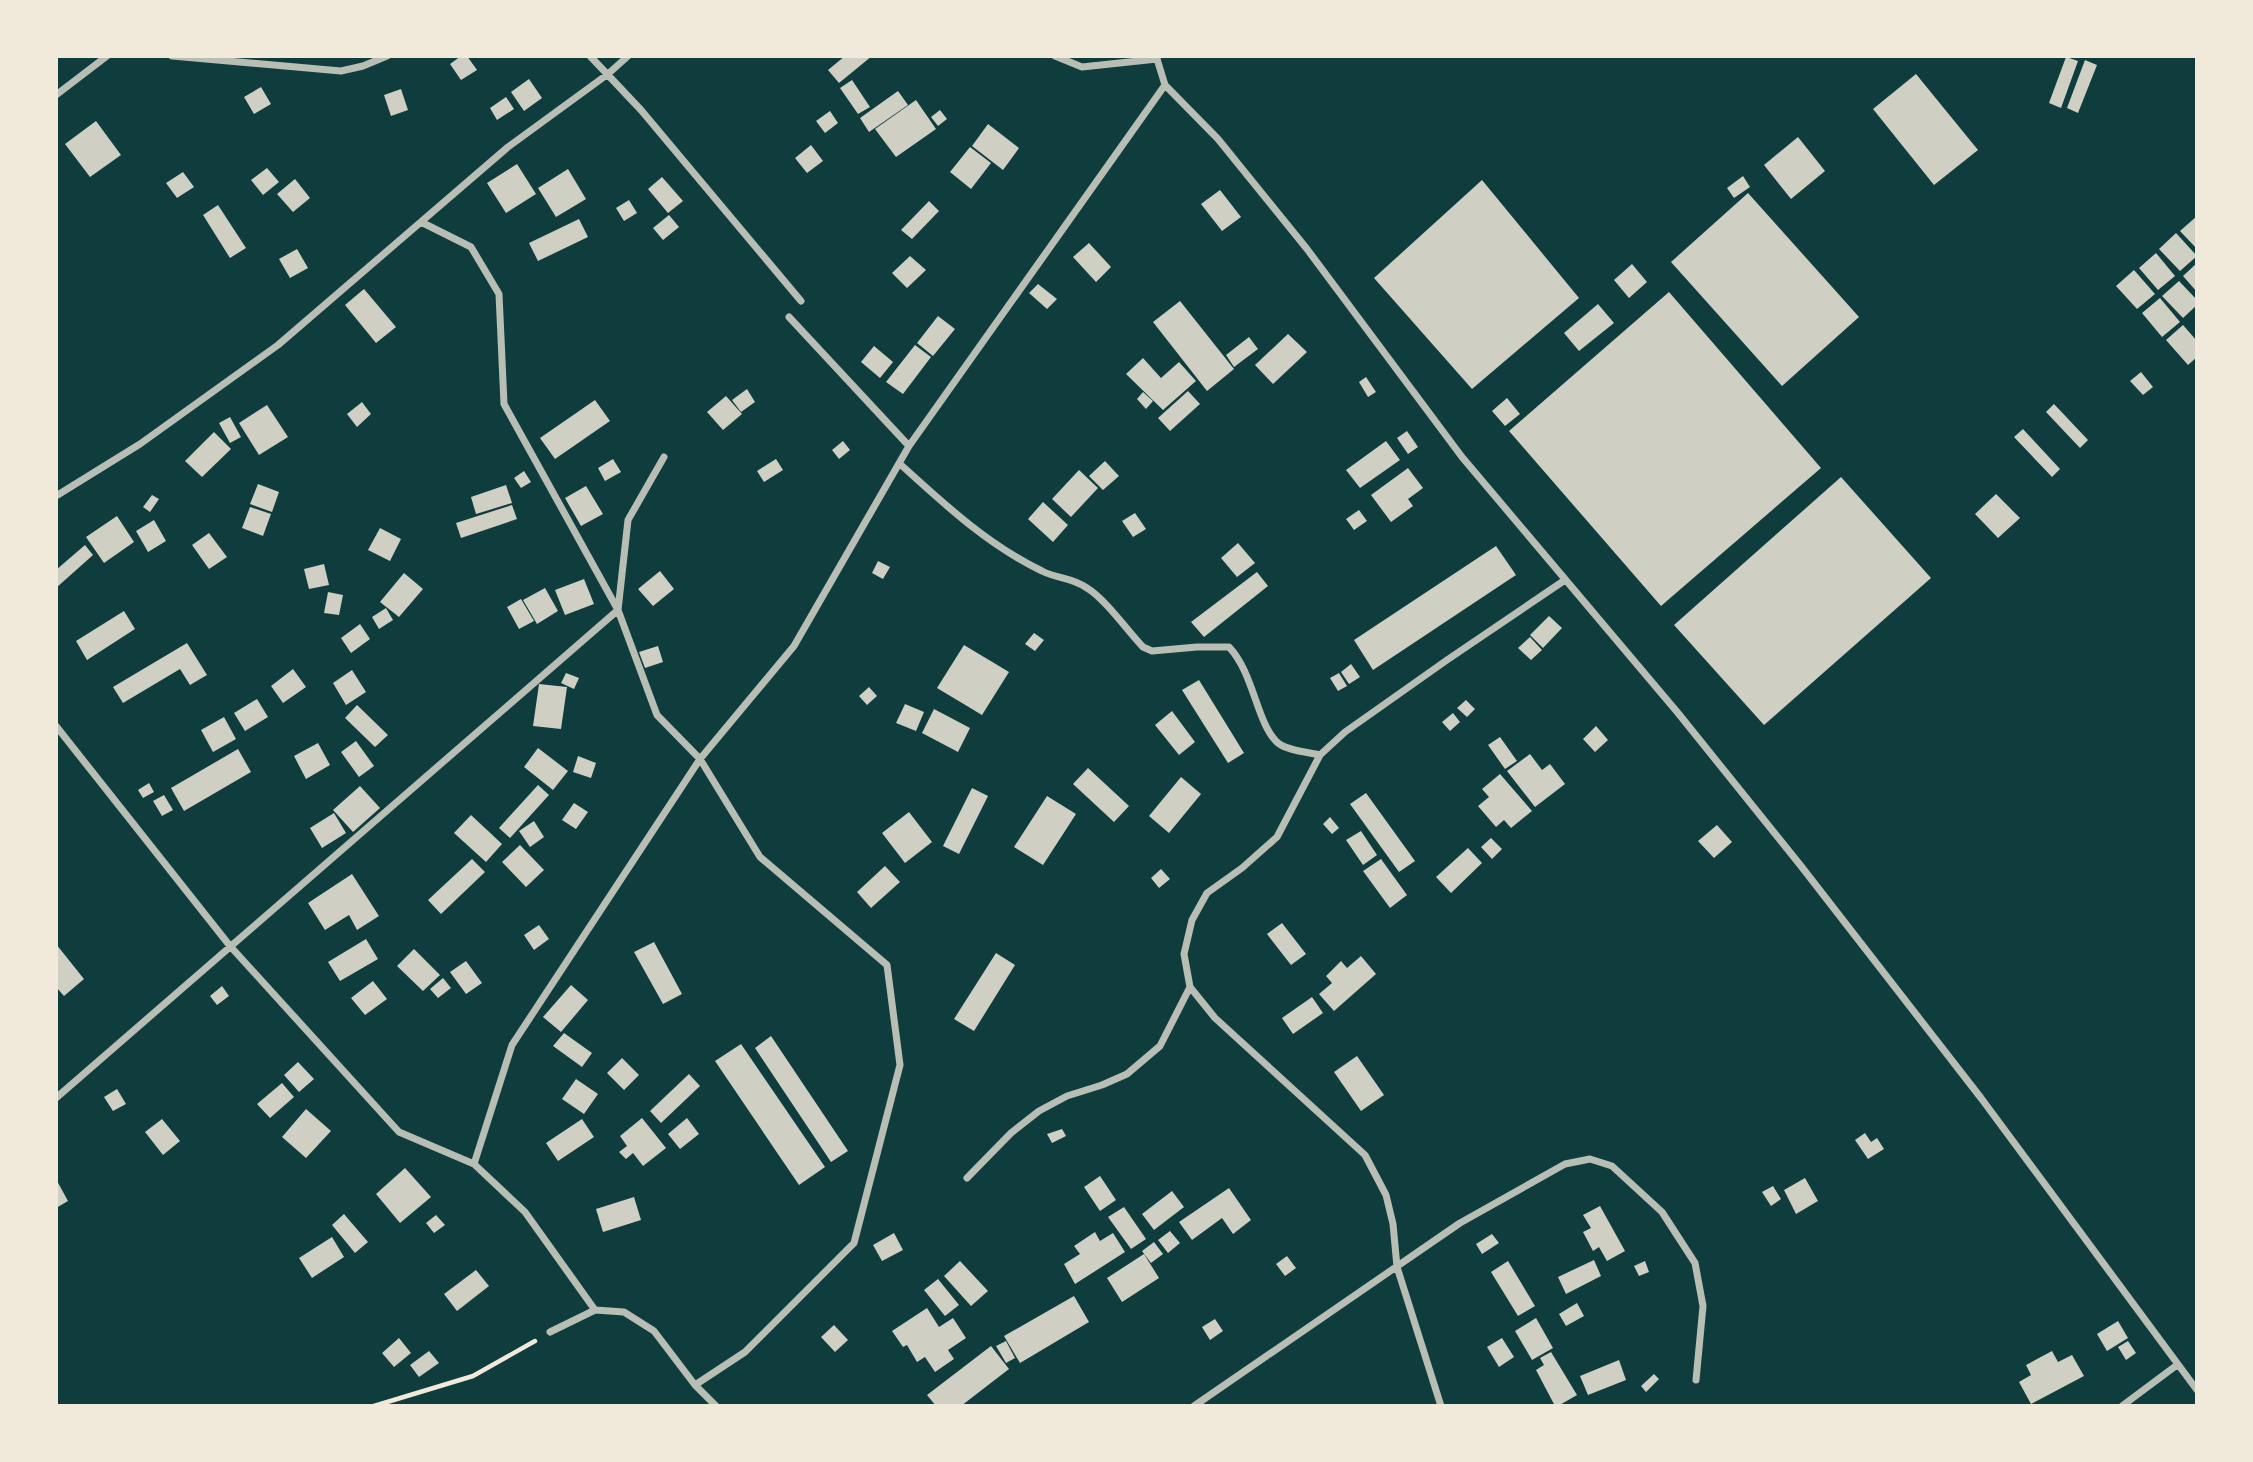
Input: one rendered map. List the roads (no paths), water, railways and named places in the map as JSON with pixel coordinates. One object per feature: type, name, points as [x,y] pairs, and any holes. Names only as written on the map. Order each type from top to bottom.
[{"type":"street","points":[[56,95],[107,56]]},
{"type":"street","points":[[172,56],[341,71],[387,56]]},
{"type":"street","points":[[590,56],[641,110],[800,301]]},
{"type":"street","points":[[56,496],[141,444],[278,345],[508,147],[608,74],[628,56]]},
{"type":"street","points":[[1055,56],[1082,67],[1157,58],[1165,85],[1218,139],[1307,249],[1462,457],[1678,713],[1801,866],[1981,1098],[2197,1390]]},
{"type":"street","points":[[474,1164],[512,1045],[700,759],[794,646],[909,446],[1165,85]]},
{"type":"street","points":[[421,222],[471,247],[499,294],[504,404],[618,610],[657,715],[700,759],[760,858],[887,965],[900,1065],[854,1243],[745,1352],[695,1385]]},
{"type":"street","points":[[789,317],[909,446]]},
{"type":"street","points":[[56,1098],[618,610],[628,520],[664,457]]},
{"type":"street","points":[[900,464],[987,538],[1044,573],[1069,578],[1090,589],[1143,647],[1152,651],[1229,647],[1239,658],[1270,733],[1280,745],[1320,755]]},
{"type":"street","points":[[1441,1406],[1397,1267],[1393,1224],[1386,1195],[1364,1155],[1215,1018],[1190,987],[1184,954],[1192,920],[1206,893],[1277,837],[1320,755],[1356,724],[1565,580]]},
{"type":"street","points":[[56,726],[230,946],[400,1132],[474,1164],[525,1212],[596,1310]]},
{"type":"street","points":[[967,1178],[1011,1133],[1039,1111],[1067,1096],[1127,1074],[1160,1046],[1190,987]]},
{"type":"street","points":[[1194,1406],[1460,1223],[1565,1164],[1590,1159],[1612,1166],[1662,1212],[1695,1263],[1703,1306],[1696,1380]]},
{"type":"street","points":[[550,1332],[596,1310],[624,1312],[654,1331],[695,1385],[716,1406]]},
{"type":"street","points":[[2122,1406],[2176,1365]]}]
